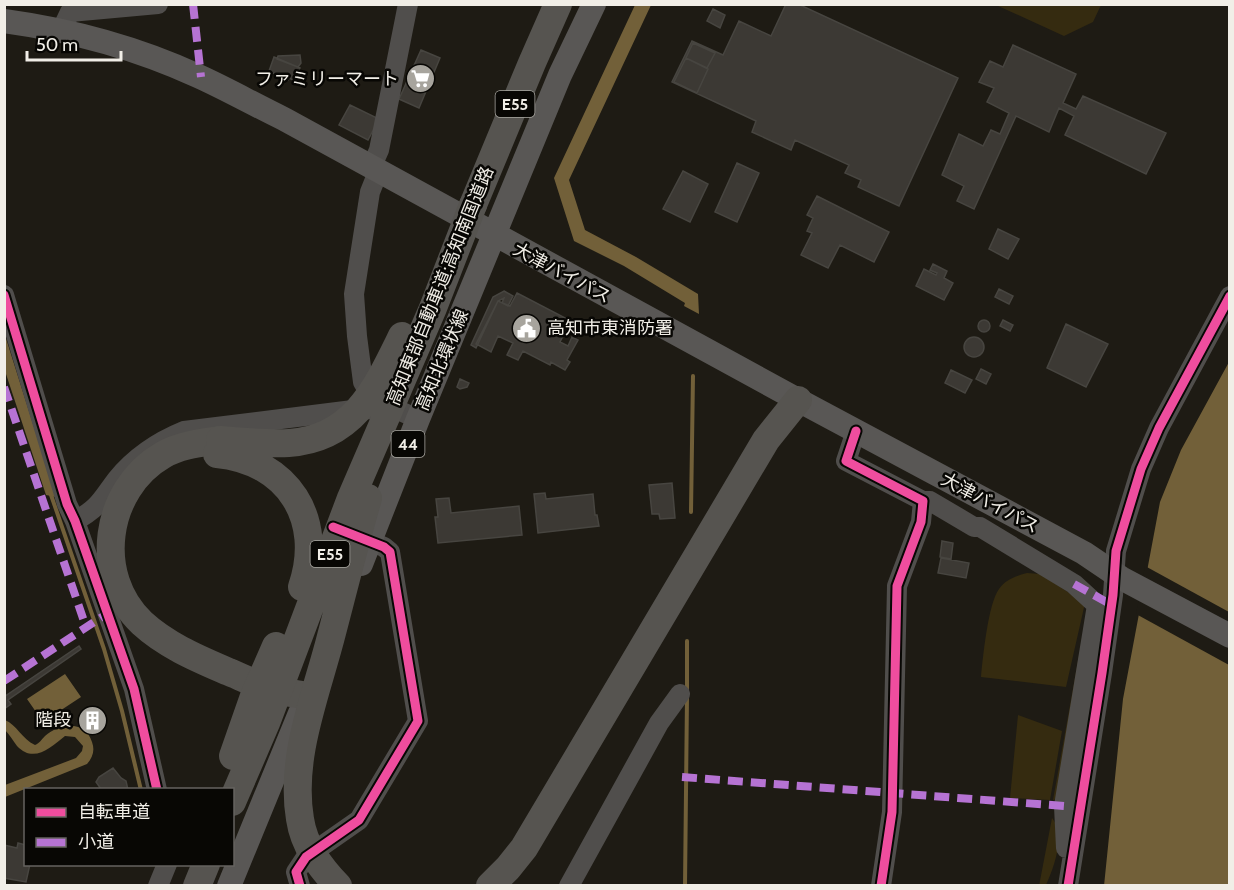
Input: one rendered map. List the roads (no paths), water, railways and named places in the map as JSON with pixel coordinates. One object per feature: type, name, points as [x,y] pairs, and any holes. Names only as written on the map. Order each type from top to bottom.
[{"type":"highway","name":"高知東部自動車道;高知南国道路","points":[[234,797],[266,723],[351,498],[434,308],[465,210],[558,4]]},
{"type":"highway","points":[[307,696],[270,681],[199,644],[163,623],[147,609],[134,594],[127,576],[123,540],[127,521],[134,503],[146,487],[160,472],[177,463],[218,447],[308,441],[324,436],[352,417],[365,404],[381,376],[465,210]]},
{"type":"highway","points":[[338,885],[325,873],[315,858],[303,831],[297,792],[300,756],[368,500],[434,308]]},
{"type":"highway","points":[[490,885],[524,848],[766,440],[798,400]]},
{"type":"highway","points":[[514,885],[535,854],[777,446],[798,400]]},
{"type":"highway","points":[[218,447],[251,461],[280,479],[300,507],[310,539],[306,574],[258,687],[224,788]]},
{"type":"highway","points":[[188,885],[195,866]]},
{"type":"highway","points":[[198,885],[205,866]]},
{"type":"main road","name":"44","points":[[224,788],[333,527],[379,409],[465,210],[548,4]]},
{"type":"main road","name":"高知北環状線","points":[[229,885],[560,75],[594,4]]},
{"type":"main road","name":"大津バイパス","points":[[4,21],[61,31],[137,52],[198,76],[284,119],[374,170],[465,210],[494,236],[1084,553],[1117,575],[1230,636]]},
{"type":"street","points":[[61,31],[70,12],[158,4]]},
{"type":"street","points":[[379,409],[363,382],[354,294],[374,170],[408,4]]},
{"type":"street","points":[[4,295],[67,504],[134,689],[157,788]]},
{"type":"street","points":[[1057,885],[1069,854],[1102,673],[1117,575],[1116,551],[1141,469],[1159,428],[1230,296]]},
{"type":"street","points":[[75,522],[100,505],[116,482],[138,458],[161,441],[184,431],[361,409],[398,410],[418,419]]},
{"type":"street","points":[[856,431],[846,461],[923,501],[930,501],[974,527],[980,527],[1074,584],[1097,605],[1064,806],[1069,854],[1068,885]]},
{"type":"street","points":[[881,885],[892,812],[897,586],[921,522],[923,501]]},
{"type":"street","points":[[300,885],[296,872],[300,864],[306,857],[359,820],[418,721],[390,552],[384,547],[333,527]]},
{"type":"street","points":[[569,885],[659,723],[680,694]]},
{"type":"street","points":[[158,885],[166,866]]},
{"type":"waterway","points":[[691,512],[693,376]]},
{"type":"waterway","points":[[50,492],[104,649],[141,788]]},
{"type":"waterway","points":[[687,641],[687,690]]},
{"type":"waterway","points":[[685,886],[687,697]]},
{"type":"place","name":"ファミリーマート","points":[[420,79]]},
{"type":"place","name":"高知市東消防署","points":[[526,328]]},
{"type":"place","name":"階段","points":[[92,720]]}]
